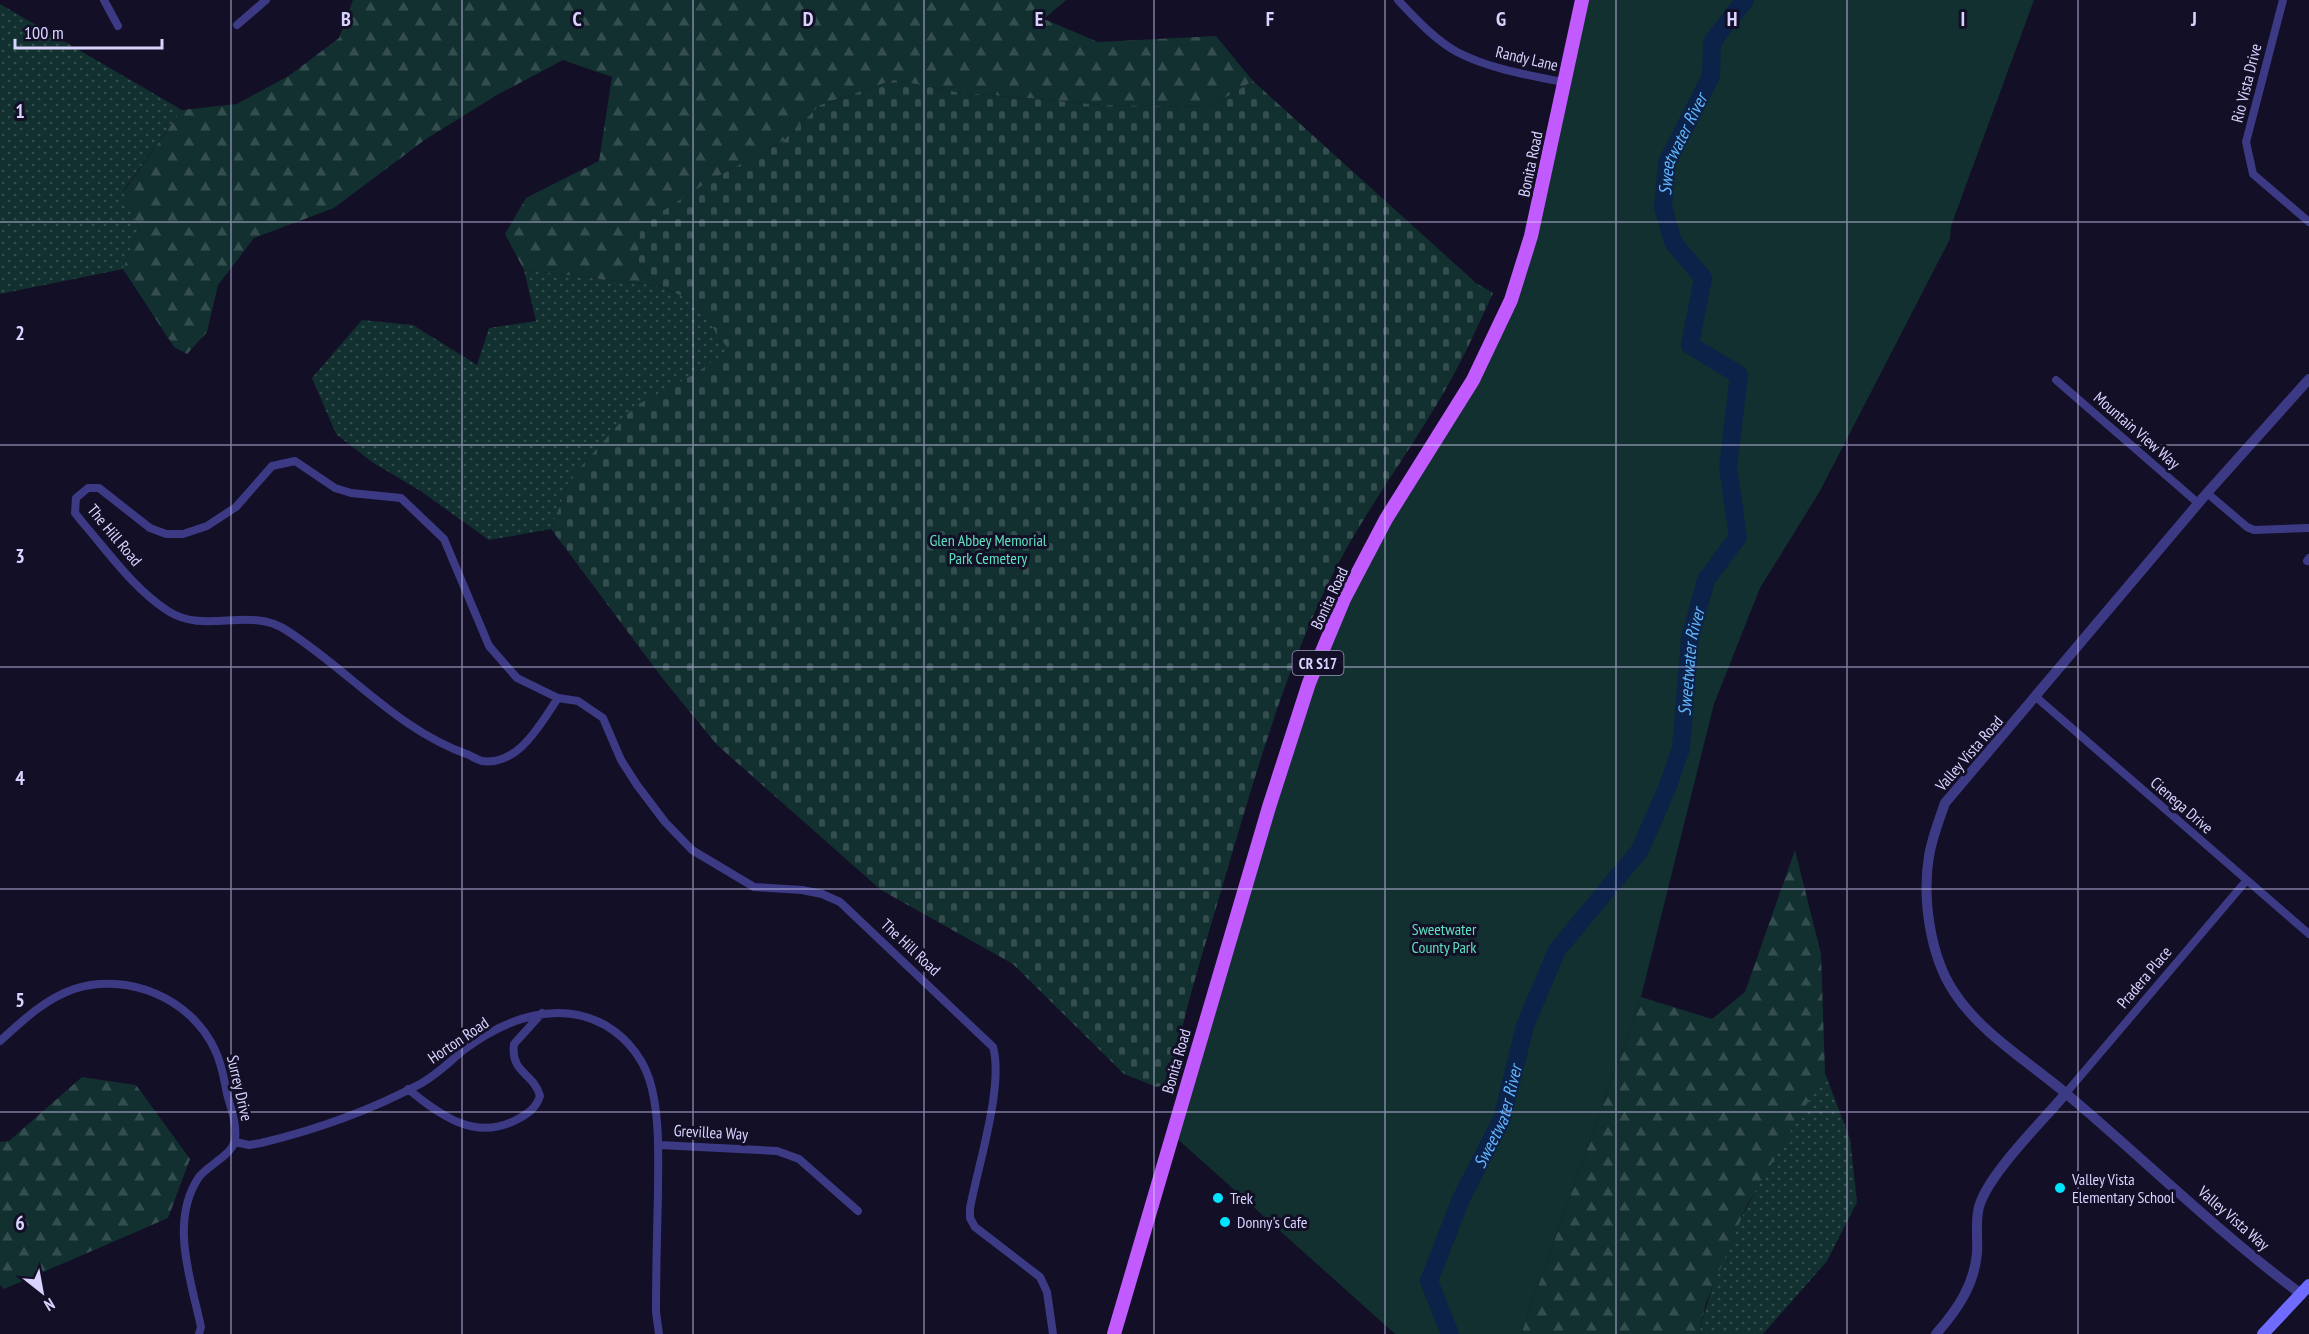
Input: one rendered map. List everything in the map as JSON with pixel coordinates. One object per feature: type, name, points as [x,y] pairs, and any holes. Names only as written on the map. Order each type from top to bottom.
[{"type":"main road","name":"Bonita Road","points":[[1114,1334],[1262,830],[1309,683],[1344,599],[1386,519],[1467,391],[1511,300],[1531,236],[1582,0]]},
{"type":"main road","points":[[2263,1334],[2305,1290]]},
{"type":"street","points":[[104,0],[118,26]]},
{"type":"street","points":[[237,25],[266,0]]},
{"type":"street","name":"Randy Lane","points":[[1398,0],[1419,22],[1455,51],[1494,68],[1563,82]]},
{"type":"street","name":"Rio Vista Drive","points":[[2283,0],[2246,142],[2253,174],[2309,222]]},
{"type":"street","name":"Valley Vista Road","points":[[2066,1093],[1996,1039],[1954,992],[1939,958],[1927,906],[1929,858],[1945,803],[2198,503],[2309,379]]},
{"type":"street","name":"Mountain View Way","points":[[2056,380],[2198,503]]},
{"type":"street","name":"The Hill Road","points":[[558,698],[533,735],[509,756],[483,761],[456,752],[431,740],[390,711],[285,629],[264,620],[194,622],[171,613],[150,598],[83,523],[75,513],[76,498],[88,488],[99,488],[150,528],[166,534],[183,534],[199,530],[236,507],[272,466],[295,461],[335,488],[351,493],[400,498],[444,539],[489,646],[517,678],[558,698],[578,701],[603,718],[621,760],[637,785],[665,822],[692,850],[754,887],[802,890],[822,894],[840,902],[988,1041],[996,1059],[995,1085],[970,1208],[970,1218],[975,1227],[1040,1277],[1047,1292],[1053,1334]]},
{"type":"street","points":[[2207,493],[2247,527],[2254,530],[2309,528]]},
{"type":"street","name":"Cienega Drive","points":[[2036,697],[2309,934]]},
{"type":"street","name":"Pradera Place","points":[[2066,1093],[2246,880]]},
{"type":"street","name":"Surrey Drive","points":[[0,1041],[51,999],[75,989],[114,984],[153,992],[189,1015],[214,1048],[233,1119],[235,1142],[198,1178],[184,1214],[184,1248],[201,1327],[199,1334]]},
{"type":"street","points":[[408,1089],[443,1114],[474,1128],[499,1128],[523,1116],[535,1108],[540,1096],[534,1083],[515,1063],[514,1044],[542,1013]]},
{"type":"street","name":"Horton Road","points":[[235,1142],[249,1145],[319,1128],[428,1079],[485,1036],[520,1019],[542,1013],[576,1014],[597,1021],[617,1033],[633,1048],[650,1080],[658,1145]]},
{"type":"street","points":[[1936,1334],[1957,1308],[1972,1280],[1977,1252],[1979,1206],[1990,1183],[2066,1093]]},
{"type":"street","name":"Valley Vista Way","points":[[2066,1093],[2237,1242],[2305,1290]]},
{"type":"street","name":"Grevillea Way","points":[[659,1334],[656,1312],[658,1145],[777,1151],[799,1159],[858,1212]]},
{"type":"green space","points":[[353,0],[1066,0],[1044,19],[1098,42],[1216,36],[1253,81],[1210,107],[1102,105],[956,92],[894,80],[820,105],[783,141],[706,183],[637,262],[661,286],[524,270],[505,234],[526,198],[599,161],[612,77],[563,60],[497,95],[426,139],[334,208],[254,238],[218,285],[207,332],[187,354],[174,347],[123,269],[139,228],[123,192],[182,110],[237,104],[290,75],[339,38]]},
{"type":"green space","name":"Sweetwater County Park","points":[[1582,0],[2034,0],[1951,226],[1950,239],[1820,491],[1760,588],[1714,704],[1641,997],[1521,1334],[1395,1334],[1172,1134],[1269,808],[1337,615],[1450,417],[1514,289]]},
{"type":"green space","points":[[0,4],[182,110],[123,191],[139,228],[123,269],[0,294]]},
{"type":"green space","name":"Glen Abbey Memorial Park Cemetery","points":[[894,80],[956,92],[1102,105],[1210,107],[1253,81],[1476,283],[1493,293],[1447,387],[1339,562],[1297,655],[1259,764],[1196,974],[1172,1076],[1165,1085],[1157,1087],[1124,1074],[1013,964],[881,890],[717,745],[663,679],[551,529],[570,479],[635,406],[696,373],[729,350],[694,302],[661,286],[637,262],[641,225],[706,183],[783,141],[820,105]]},
{"type":"green space","points":[[524,270],[661,286],[694,302],[730,350],[696,373],[570,479],[551,529],[489,540],[419,490],[372,462],[336,434],[312,378],[362,320],[413,325],[477,365],[489,328],[536,321]]},
{"type":"green space","points":[[1795,850],[1821,954],[1825,1073],[1747,1205],[1706,1303],[1699,1334],[1521,1334],[1641,997],[1712,1019],[1745,992]]},
{"type":"green space","points":[[1825,1073],[1850,1139],[1857,1202],[1827,1261],[1763,1334],[1699,1334],[1709,1299],[1735,1231],[1769,1166]]},
{"type":"green space","points":[[82,1077],[136,1085],[190,1159],[168,1218],[4,1289],[0,1285],[0,1142],[9,1141]]},
{"type":"waterway","name":"Sweetwater River","points":[[1450,1334],[1429,1281],[1461,1199],[1502,1119],[1525,1026],[1557,950],[1640,850],[1668,786],[1681,748],[1690,638],[1706,580],[1738,537],[1728,467],[1739,375],[1690,345],[1703,278],[1673,242],[1663,207],[1667,163],[1711,76],[1712,42],[1745,0]]},
{"type":"place","name":"Valley Vista Elementary School","points":[[2060,1188]]},
{"type":"place","name":"Trek","points":[[1218,1198]]},
{"type":"place","name":"Donny's Cafe","points":[[1225,1222]]}]
